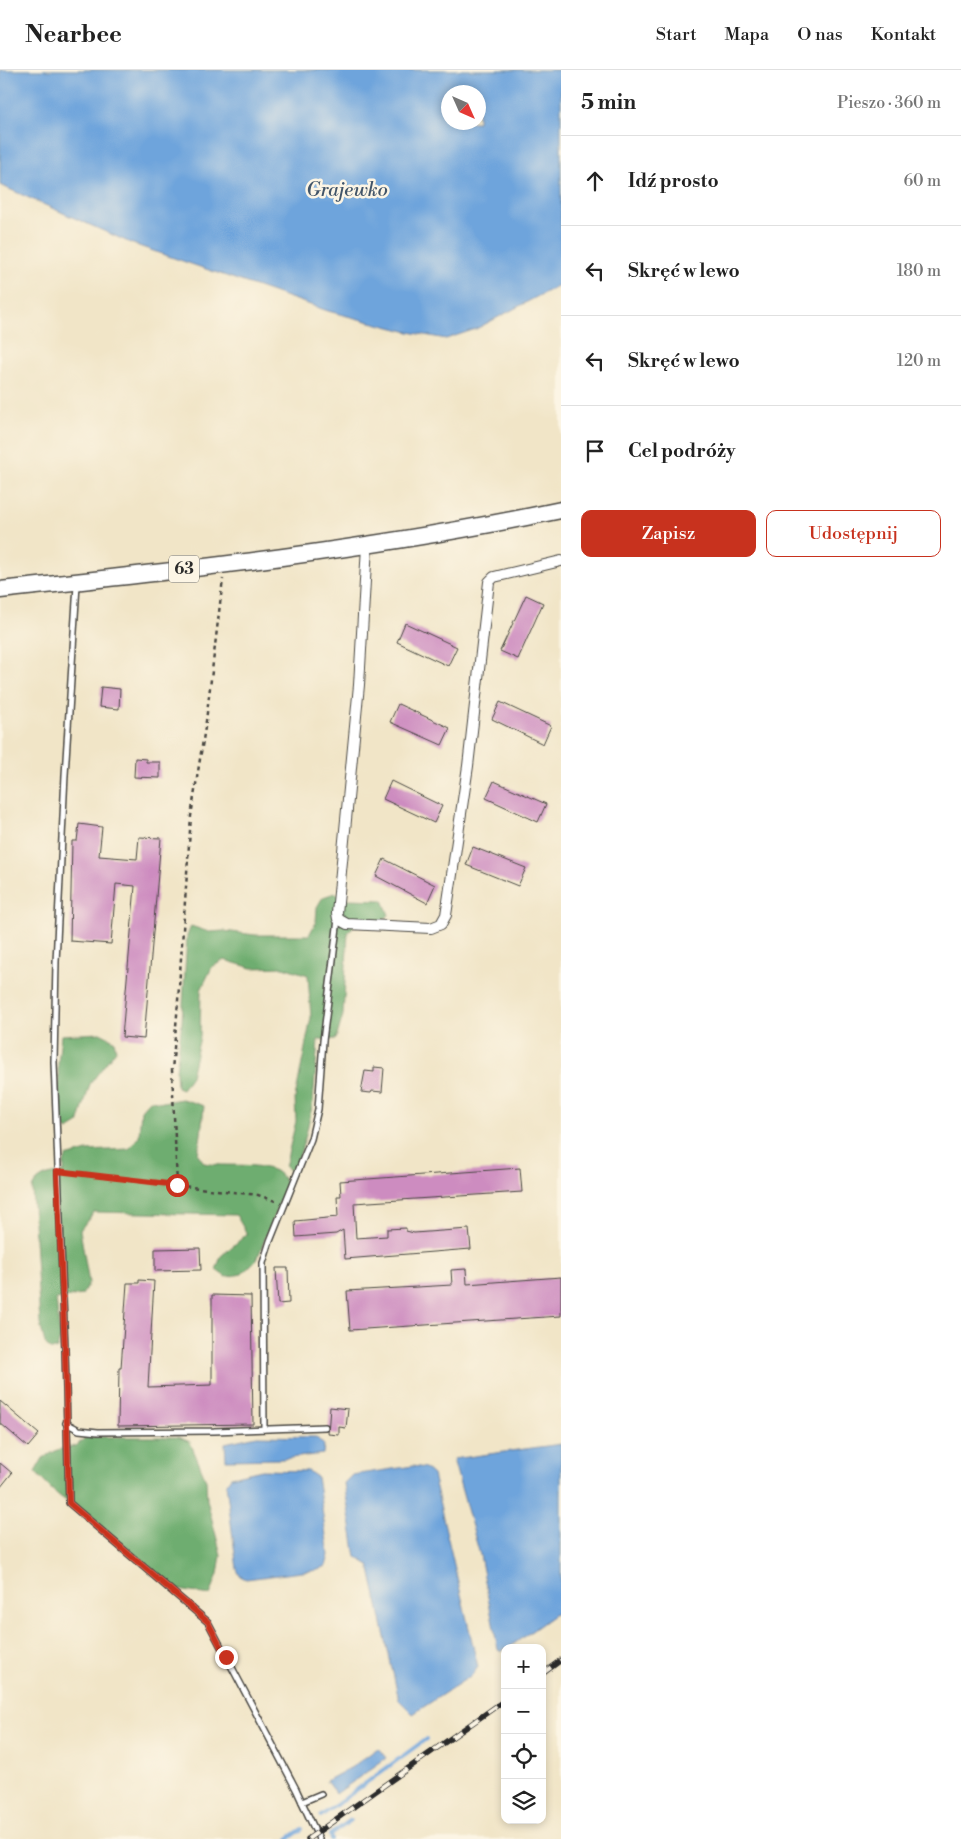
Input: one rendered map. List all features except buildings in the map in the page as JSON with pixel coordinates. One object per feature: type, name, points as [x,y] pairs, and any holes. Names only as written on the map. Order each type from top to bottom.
[{"type":"main road","name":"63","points":[[0,590],[225,565],[367,546],[500,523],[561,510]]},
{"type":"street","points":[[367,546],[359,685],[337,913],[338,918],[347,924],[431,928],[441,924],[446,915],[466,775],[489,582],[494,577],[561,561]]},
{"type":"lane","points":[[77,582],[56,962],[54,1062],[69,1503],[208,1622],[302,1802],[319,1839]]},
{"type":"lane","points":[[264,1429],[263,1263],[311,1139],[318,1109],[323,1041],[338,918]]},
{"type":"lane","points":[[66,1423],[78,1430],[98,1432],[325,1427]]},
{"type":"lane","points":[[302,1802],[321,1794]]},
{"type":"path","points":[[177,1185],[172,1070],[190,816],[206,721],[225,565]]},
{"type":"path","points":[[57,1171],[258,1195],[284,1205]]},
{"type":"green space","points":[[335,893],[347,899],[383,900],[389,915],[381,923],[359,921],[348,932],[343,1015],[336,1039],[318,1040],[313,1102],[306,1135],[295,1170],[292,1172],[285,1167],[296,1121],[295,1098],[311,1018],[308,975],[283,967],[252,968],[224,960],[212,967],[201,990],[200,1037],[191,1076],[182,1089],[177,1087],[176,1071],[182,1021],[187,936],[191,926],[209,932],[224,931],[255,935],[309,935],[316,922],[317,907],[323,897]]},
{"type":"green space","points":[[100,1033],[114,1040],[116,1050],[90,1084],[78,1124],[68,1130],[60,1124],[58,1064],[61,1035]]},
{"type":"green space","points":[[182,1099],[204,1106],[198,1154],[204,1163],[269,1169],[278,1173],[287,1184],[257,1259],[242,1274],[226,1277],[216,1270],[221,1256],[247,1234],[236,1215],[94,1212],[80,1230],[89,1283],[82,1295],[56,1299],[60,1338],[57,1349],[50,1349],[45,1343],[40,1324],[32,1188],[42,1178],[64,1172],[66,1157],[87,1151],[129,1149],[139,1136],[141,1110],[150,1100],[163,1102]]},
{"type":"green space","points":[[86,1437],[178,1437],[190,1442],[206,1480],[207,1500],[221,1555],[218,1574],[210,1595],[179,1590],[73,1504],[51,1489],[35,1472],[43,1458],[57,1450],[76,1446]]},
{"type":"water","name":"Grajewko","points":[[0,70],[561,70],[561,284],[476,329],[446,339],[409,332],[328,311],[133,244],[0,185]]},
{"type":"water","points":[[257,1436],[316,1437],[324,1445],[323,1454],[282,1459],[226,1460],[225,1443]]},
{"type":"water","points":[[561,1444],[561,1610],[514,1644],[501,1644],[501,1652],[498,1650],[480,1555],[453,1459]]},
{"type":"water","points":[[413,1466],[425,1468],[433,1475],[478,1667],[472,1675],[413,1714],[399,1700],[369,1565],[356,1557],[344,1483],[352,1475]]},
{"type":"water","points":[[262,1470],[308,1471],[317,1477],[329,1555],[326,1566],[318,1570],[246,1579],[240,1576],[237,1569],[226,1484],[231,1477]]},
{"type":"water","points":[[378,1748],[386,1758],[336,1794],[326,1781],[352,1767]]},
{"type":"waterway","points":[[321,1816],[426,1739]]},
{"type":"waterway","points":[[331,1839],[330,1835],[351,1820]]},
{"type":"waterway","points":[[288,1839],[302,1829]]},
{"type":"railway","points":[[546,1671],[561,1660]]},
{"type":"railway","points":[[308,1839],[501,1703]]},
{"type":"route","points":[[177,1185],[57,1171],[65,1350],[69,1503],[208,1622],[226,1657]]}]
